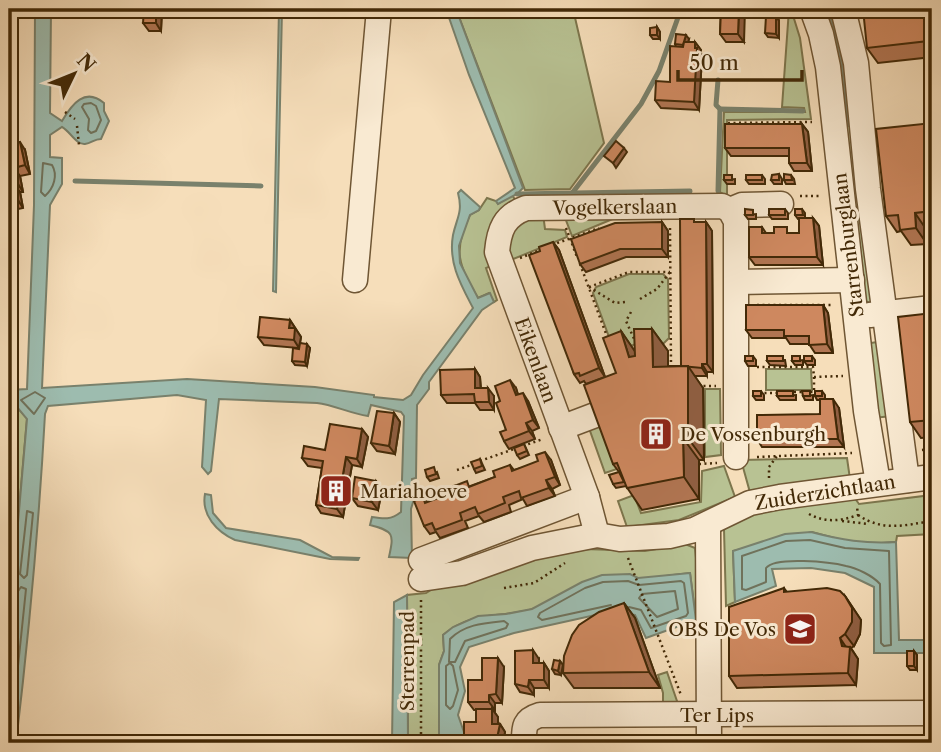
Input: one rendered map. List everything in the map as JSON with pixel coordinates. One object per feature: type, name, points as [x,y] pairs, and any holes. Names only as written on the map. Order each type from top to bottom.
[{"type":"street","points":[[355,280],[379,9]]},
{"type":"street","name":"Starrenburglaan","points":[[812,9],[821,34],[828,68],[852,280],[849,311],[863,376],[878,483]]},
{"type":"street","name":"Starrenburglaan","points":[[842,9],[856,63],[868,189],[907,480]]},
{"type":"street","name":"Vogelkerslaan","points":[[504,222],[513,213],[526,208],[722,206],[730,210],[742,205],[781,204]]},
{"type":"street","points":[[730,210],[736,221],[737,294],[729,376],[736,457]]},
{"type":"street","name":"Eikenlaan","points":[[504,222],[498,234],[496,252],[587,497],[597,535]]},
{"type":"street","points":[[737,294],[852,280]]},
{"type":"street","points":[[849,311],[884,313],[932,308]]},
{"type":"street","points":[[562,430],[598,414]]},
{"type":"street","name":"Zuiderzichtlaan","points":[[421,569],[462,573],[532,548],[597,535],[620,539],[669,536],[694,530],[750,503],[932,477]]},
{"type":"street","points":[[421,569],[587,497]]},
{"type":"street","points":[[708,524],[697,715],[709,743]]},
{"type":"street","name":"Ter Lips","points":[[524,743],[524,725],[530,718],[540,715],[932,713]]},
{"type":"path","points":[[65,112],[75,119]]},
{"type":"path","points":[[728,123],[821,121]]},
{"type":"path","points":[[76,126],[79,145]]},
{"type":"path","points":[[559,208],[611,345]]},
{"type":"path","points":[[670,221],[671,372]]},
{"type":"path","points":[[501,265],[606,226]]},
{"type":"path","points":[[589,287],[629,272],[670,272]]},
{"type":"path","points":[[640,299],[657,289],[670,272]]},
{"type":"path","points":[[589,287],[615,303],[626,302]]},
{"type":"path","points":[[737,294],[849,311]]},
{"type":"path","points":[[632,312],[626,321],[638,348],[642,346]]},
{"type":"path","points":[[662,346],[671,345]]},
{"type":"path","points":[[695,386],[729,376],[813,368],[814,392],[758,393]]},
{"type":"path","points":[[814,377],[863,376]]},
{"type":"path","points":[[457,470],[562,430]]},
{"type":"path","points":[[699,464],[721,463],[724,458],[736,457],[855,453]]},
{"type":"path","points":[[858,515],[872,524]]},
{"type":"path","points":[[842,521],[892,526],[932,521]]},
{"type":"path","points":[[504,588],[534,583],[575,559]]},
{"type":"path","name":"Sterrenpad","points":[[421,569],[421,743]]},
{"type":"path","points":[[634,573],[685,708],[697,715]]},
{"type":"green space","points":[[456,9],[573,9],[604,143],[570,189],[525,190]]},
{"type":"green space","points":[[789,9],[800,38],[811,119],[727,120],[727,196],[720,192],[724,112],[805,112],[804,108],[782,107]]},
{"type":"green space","points":[[819,9],[839,9],[875,300],[870,303],[863,300]]},
{"type":"green space","points":[[512,195],[518,204],[493,265],[486,268],[497,300],[494,302],[489,293],[478,298],[471,287],[460,258],[461,239],[470,215],[479,210],[487,198],[498,204]]},
{"type":"green space","points":[[543,214],[545,229],[565,230],[567,237],[506,262],[508,224]]},
{"type":"green space","points":[[564,215],[615,218],[572,236]]},
{"type":"green space","points":[[629,274],[663,274],[668,279],[669,338],[664,343],[641,342],[620,350],[613,348],[593,293],[596,287]]},
{"type":"green space","points":[[884,341],[892,416],[873,418],[864,344]]},
{"type":"green space","points":[[766,369],[811,369],[812,390],[766,390]]},
{"type":"green space","points":[[705,389],[720,389],[721,455],[705,457]]},
{"type":"green space","points":[[9,407],[17,407],[27,418],[9,626]]},
{"type":"green space","points":[[603,423],[620,468],[605,473],[589,428]]},
{"type":"green space","points":[[847,458],[850,479],[751,496],[741,460]]},
{"type":"green space","points":[[724,466],[735,497],[679,520],[627,527],[618,501],[634,495],[641,513],[701,502],[702,471]]},
{"type":"green space","points":[[932,495],[932,534],[897,536],[896,542],[871,544],[812,532],[733,551],[735,602],[726,606],[724,529],[755,512],[854,497],[859,504]]},
{"type":"green space","points":[[685,544],[695,548],[702,618],[696,620],[690,573],[604,587],[551,601],[529,610],[484,616],[464,622],[443,635],[444,651],[439,665],[439,743],[408,743],[407,595],[426,593],[434,588],[549,553],[584,549],[645,551]]},
{"type":"green space","points":[[667,672],[678,704],[663,704],[658,675]]},
{"type":"water","points":[[35,9],[51,9],[50,113],[62,121],[75,104],[85,97],[91,97],[104,103],[104,111],[109,121],[101,139],[87,143],[82,144],[62,127],[50,135],[50,157],[62,158],[62,184],[50,205],[42,388],[187,379],[315,387],[403,400],[411,395],[473,308],[464,291],[452,255],[453,235],[460,210],[458,193],[461,190],[480,207],[470,215],[459,246],[460,263],[478,298],[490,293],[494,302],[482,310],[429,382],[429,389],[417,405],[416,478],[412,479],[414,499],[411,509],[412,558],[389,557],[392,538],[384,529],[370,525],[372,517],[387,518],[401,512],[404,416],[401,412],[371,405],[368,416],[317,403],[219,399],[211,471],[208,474],[202,467],[206,400],[177,395],[48,406],[45,414],[33,578],[16,743],[9,743],[9,626],[27,419],[17,407],[9,407],[9,390],[27,389],[34,205]]},
{"type":"water","points":[[279,9],[282,9],[276,292],[273,291]]},
{"type":"water","points":[[446,9],[456,9],[523,188],[498,204],[496,201],[515,188],[469,75]]},
{"type":"water","points":[[205,494],[211,495],[213,513],[226,528],[300,540],[332,557],[359,558],[330,559],[235,540],[222,532],[208,516]]},
{"type":"water","points":[[811,532],[854,541],[896,542],[899,640],[932,640],[932,653],[874,653],[874,587],[845,573],[811,568],[772,569],[776,586],[735,602],[733,551],[785,534]]},
{"type":"water","points":[[690,573],[696,620],[646,638],[635,615],[609,612],[514,633],[469,647],[460,667],[465,691],[458,715],[465,735],[464,743],[439,743],[439,665],[444,651],[443,635],[453,627],[478,616],[532,609],[582,582],[602,575],[630,574],[638,578]]},
{"type":"water","points":[[407,595],[408,743],[392,743],[394,602]]},
{"type":"building","points":[[144,9],[156,9],[156,23],[143,23]]},
{"type":"building","points":[[721,9],[739,9],[738,34],[720,34]]},
{"type":"building","points":[[863,9],[924,9],[928,41],[867,48]]},
{"type":"building","points":[[766,16],[776,16],[776,34],[765,33]]},
{"type":"building","points":[[657,27],[657,35],[650,35],[650,28]]},
{"type":"building","points":[[676,34],[686,35],[683,45],[675,44]]},
{"type":"building","points":[[684,42],[695,42],[697,48],[694,102],[655,100],[656,81],[670,82],[670,46],[683,47]]},
{"type":"building","points":[[932,123],[932,211],[915,213],[916,228],[900,230],[898,215],[886,216],[876,129]]},
{"type":"building","points":[[725,124],[802,124],[807,163],[789,163],[789,148],[725,148]]},
{"type":"building","points":[[616,141],[624,148],[613,163],[604,156]]},
{"type":"building","points":[[20,142],[25,165],[14,168],[18,200],[9,202],[9,167],[12,167],[9,144]]},
{"type":"building","points":[[779,174],[779,180],[771,180],[772,175]]},
{"type":"building","points":[[784,174],[791,175],[792,180],[784,180]]},
{"type":"building","points":[[724,175],[732,175],[732,180],[724,180]]},
{"type":"building","points":[[746,175],[762,175],[762,180],[746,180]]},
{"type":"building","points":[[745,209],[753,210],[753,215],[745,215]]},
{"type":"building","points":[[769,209],[785,209],[785,215],[769,215]]},
{"type":"building","points":[[795,209],[802,209],[803,215],[795,215]]},
{"type":"building","points":[[799,218],[813,218],[817,257],[749,257],[749,227],[762,227],[762,233],[774,233],[774,227],[787,227],[787,233],[799,233]]},
{"type":"building","points":[[680,219],[706,222],[707,364],[702,364],[702,368],[681,366]]},
{"type":"building","points":[[662,222],[662,249],[620,249],[580,264],[571,239],[615,223]]},
{"type":"building","points":[[553,242],[599,368],[580,376],[579,373],[574,374],[529,255],[540,251],[539,247]]},
{"type":"building","points":[[746,305],[823,305],[827,344],[809,345],[809,336],[784,336],[784,330],[746,330]]},
{"type":"building","points":[[932,313],[932,420],[910,422],[898,317]]},
{"type":"building","points":[[260,317],[290,320],[289,328],[295,328],[294,340],[258,337]]},
{"type":"building","name":"De Vossenburgh","points":[[634,329],[652,329],[653,367],[688,366],[688,438],[683,438],[684,477],[627,488],[617,463],[613,464],[584,385],[616,373],[603,338],[621,331],[629,357],[635,356]]},
{"type":"building","points":[[300,343],[307,344],[305,362],[292,361],[293,348],[299,349]]},
{"type":"building","points":[[745,356],[753,356],[753,361],[745,361]]},
{"type":"building","points":[[767,356],[783,356],[783,361],[767,361]]},
{"type":"building","points":[[792,356],[800,356],[800,361],[792,361]]},
{"type":"building","points":[[804,356],[812,356],[812,361],[804,361]]},
{"type":"building","points":[[475,369],[475,388],[488,388],[489,402],[475,402],[474,394],[441,395],[440,370]]},
{"type":"building","points":[[510,380],[516,395],[523,393],[533,420],[526,423],[529,431],[504,441],[500,432],[506,430],[496,403],[500,401],[495,386]]},
{"type":"building","points":[[753,391],[761,391],[761,396],[753,396]]},
{"type":"building","points":[[777,391],[793,391],[793,396],[777,396]]},
{"type":"building","points":[[802,391],[810,391],[810,396],[803,396]]},
{"type":"building","points":[[815,391],[822,391],[822,396],[815,396]]},
{"type":"building","points":[[820,399],[833,399],[838,439],[757,439],[757,415],[820,414]]},
{"type":"building","points":[[377,411],[394,413],[389,446],[371,443]]},
{"type":"building","name":"Mariahoeve","points":[[330,424],[362,429],[357,459],[346,457],[337,509],[316,505],[323,461],[302,458],[304,446],[325,450]]},
{"type":"building","points":[[524,444],[527,451],[517,455],[514,448]]},
{"type":"building","points":[[545,452],[555,477],[546,480],[549,488],[521,498],[519,491],[503,497],[505,503],[478,514],[475,507],[460,513],[462,520],[435,530],[432,523],[424,526],[414,501],[423,497],[425,503],[452,493],[450,487],[467,481],[469,487],[495,477],[493,471],[510,465],[512,471],[538,461],[536,455]]},
{"type":"building","points":[[480,459],[482,466],[474,469],[471,462]]},
{"type":"building","points":[[434,467],[436,474],[427,477],[425,470]]},
{"type":"building","points":[[619,472],[624,482],[613,484],[609,475]]},
{"type":"building","points":[[355,477],[376,481],[372,502],[352,498]]},
{"type":"building","points":[[784,588],[784,592],[827,588],[840,591],[845,596],[852,608],[852,622],[840,638],[842,646],[850,647],[848,673],[729,676],[729,607]]},
{"type":"building","points":[[624,603],[649,672],[563,673],[564,656],[579,625],[599,612]]},
{"type":"building","points":[[533,650],[533,663],[544,663],[544,680],[529,680],[528,687],[515,684],[515,651]]},
{"type":"building","points":[[907,651],[914,651],[914,666],[907,666]]},
{"type":"building","points":[[482,658],[498,658],[496,694],[489,695],[489,702],[468,702],[468,680],[482,680]]},
{"type":"building","points":[[554,660],[560,661],[558,671],[552,669]]},
{"type":"building","points":[[476,709],[492,709],[492,724],[500,724],[497,738],[464,738],[464,722],[476,722]]},
{"type":"building","points":[[932,737],[932,743],[722,743],[721,738]]},
{"type":"building","points":[[543,738],[666,738],[666,742],[672,742],[672,738],[688,738],[688,743],[543,743]]},
{"type":"waterway","points":[[573,192],[641,104],[659,71],[681,9]]},
{"type":"waterway","points":[[828,9],[840,49],[850,125]]},
{"type":"waterway","points":[[718,80],[716,105],[720,109]]},
{"type":"waterway","points":[[718,191],[720,109],[803,111]]},
{"type":"waterway","points":[[75,181],[261,186]]},
{"type":"waterway","points":[[517,194],[690,191]]},
{"type":"place","name":"De Vossenburgh","points":[[656,434]]},
{"type":"place","name":"Mariahoeve","points":[[336,491]]},
{"type":"place","name":"OBS De Vos","points":[[800,629]]}]
